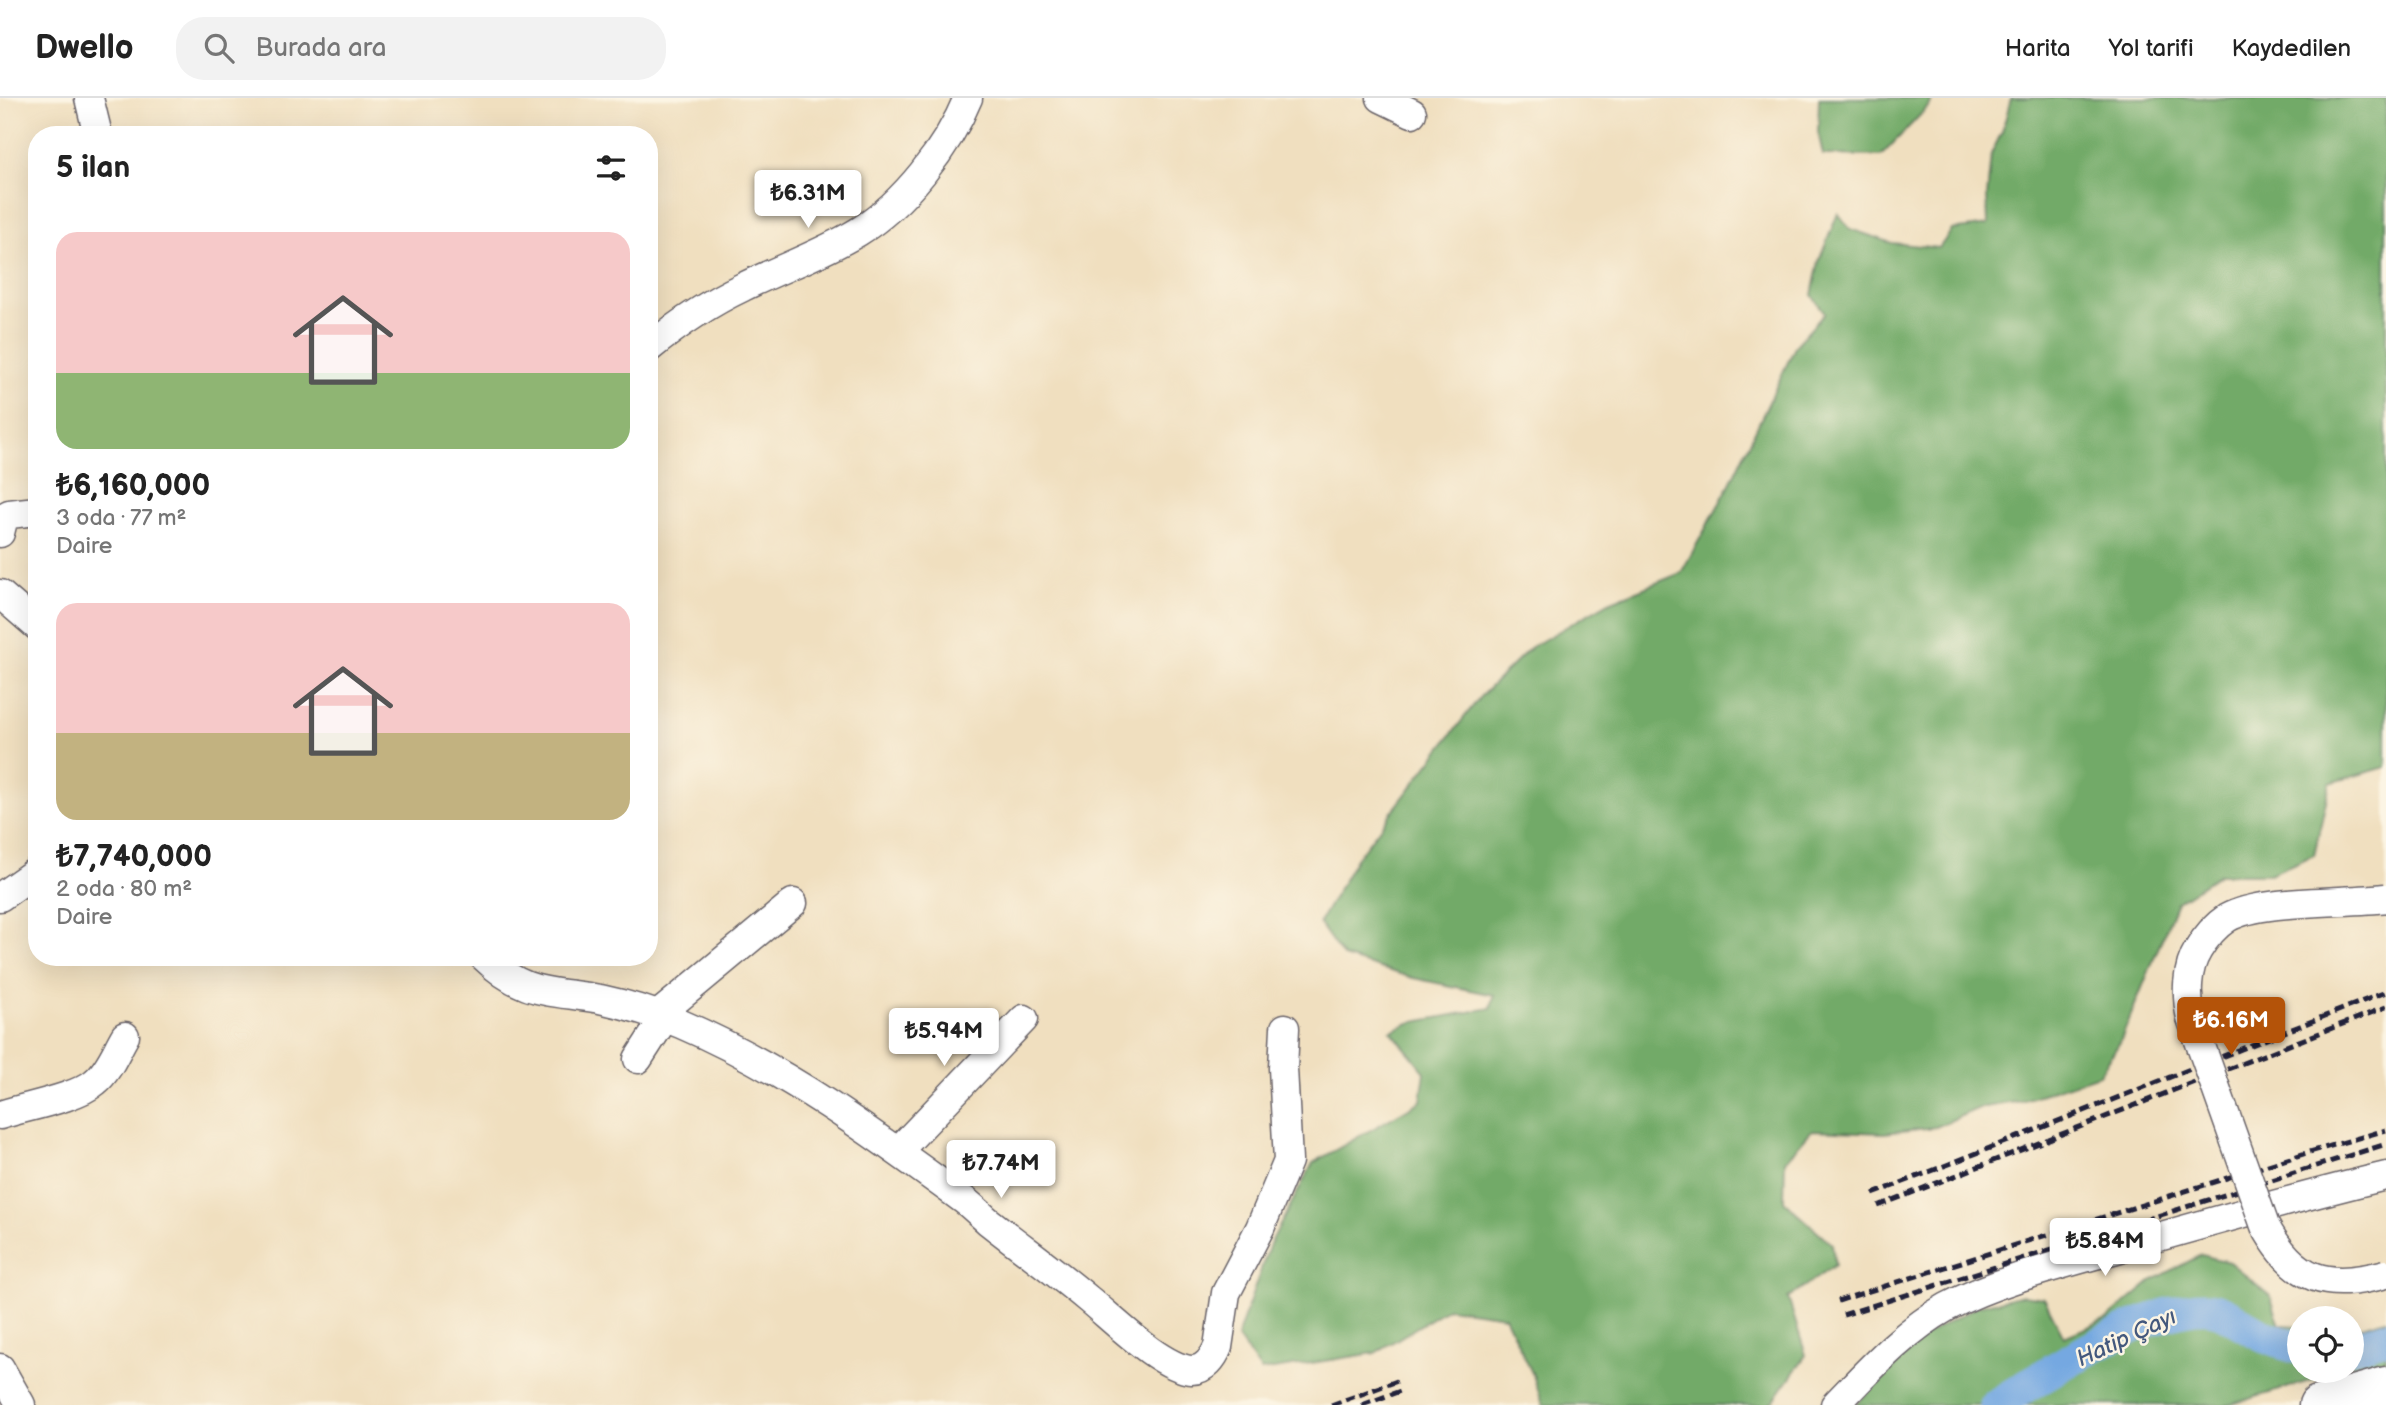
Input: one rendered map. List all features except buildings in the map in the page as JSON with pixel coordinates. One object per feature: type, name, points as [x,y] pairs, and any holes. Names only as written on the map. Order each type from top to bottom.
[{"type":"highway","points":[[2318,1405],[2386,1386]]},
{"type":"street","points":[[89,98],[96,126]]},
{"type":"street","points":[[658,341],[702,308],[834,244],[875,220],[927,167],[956,125],[968,98]]},
{"type":"street","points":[[1381,98],[1412,113]]},
{"type":"street","points":[[0,533],[4,517],[28,512]]},
{"type":"street","points":[[0,594],[28,618]]},
{"type":"street","points":[[0,897],[28,877]]},
{"type":"street","points":[[2386,898],[2265,907],[2227,918],[2203,942],[2194,956],[2188,1004],[2264,1226],[2287,1261],[2304,1273],[2341,1282],[2386,1274]]},
{"type":"street","points":[[638,1059],[661,1016],[793,903]]},
{"type":"street","points":[[495,966],[514,982],[541,990],[619,1003],[661,1016],[727,1045],[781,1074],[898,1151],[1023,1246],[1148,1349],[1186,1368],[1198,1369],[1210,1361],[1218,1347],[1226,1293],[1260,1228],[1286,1167],[1289,1146],[1284,1093],[1285,1028]]},
{"type":"street","points":[[898,1151],[1024,1019]]},
{"type":"street","points":[[0,1115],[76,1093],[94,1084],[103,1075],[125,1036]]},
{"type":"street","points":[[1835,1405],[1873,1366],[1915,1329],[1945,1308],[1973,1294],[2082,1259],[2306,1195],[2386,1176]]},
{"type":"street","points":[[0,1368],[21,1405]]},
{"type":"green space","points":[[1819,98],[1932,98],[1928,107],[1881,156],[1823,155],[1818,132]]},
{"type":"green space","points":[[2011,98],[2386,98],[2386,767],[2330,783],[2314,855],[2270,874],[2219,874],[2177,902],[2120,1042],[2099,1075],[2021,1101],[1979,1108],[1936,1127],[1884,1133],[1812,1130],[1785,1161],[1784,1201],[1832,1244],[1835,1265],[1788,1298],[1806,1355],[1774,1400],[1767,1405],[1543,1405],[1533,1375],[1505,1316],[1448,1308],[1375,1353],[1261,1371],[1237,1337],[1270,1244],[1313,1163],[1421,1101],[1425,1072],[1391,1031],[1409,1023],[1491,1008],[1494,995],[1413,978],[1343,957],[1319,923],[1356,859],[1480,697],[1530,648],[1609,602],[1681,573],[1728,488],[1796,345],[1825,313],[1812,295],[1819,261],[1838,213],[1850,229],[1892,243],[1939,248],[1952,230],[1988,225],[1987,197],[1991,154],[2002,132]]},
{"type":"green space","points":[[2201,1255],[2229,1262],[2270,1295],[2280,1325],[2287,1325],[2287,1383],[2303,1383],[2229,1405],[1855,1405],[1924,1336],[1977,1306],[2023,1295],[2044,1298],[2064,1337],[2107,1319],[2153,1280]]},
{"type":"green space","points":[[2386,1319],[2386,1359],[2364,1365],[2364,1325]]},
{"type":"waterway","name":"Hatip Çayı","points":[[1996,1405],[2104,1341],[2168,1314],[2196,1308],[2221,1311],[2262,1335],[2287,1345]]},
{"type":"waterway","name":"Hatip Çayı","points":[[2364,1343],[2386,1337]]},
{"type":"railway","points":[[1873,1194],[2386,992]]},
{"type":"railway","points":[[1878,1206],[2386,1007]]},
{"type":"railway","points":[[1838,1301],[2386,1130]]},
{"type":"railway","points":[[1843,1315],[2386,1144]]},
{"type":"railway","points":[[1331,1405],[1400,1380]]},
{"type":"railway","points":[[1362,1405],[1403,1390]]}]
